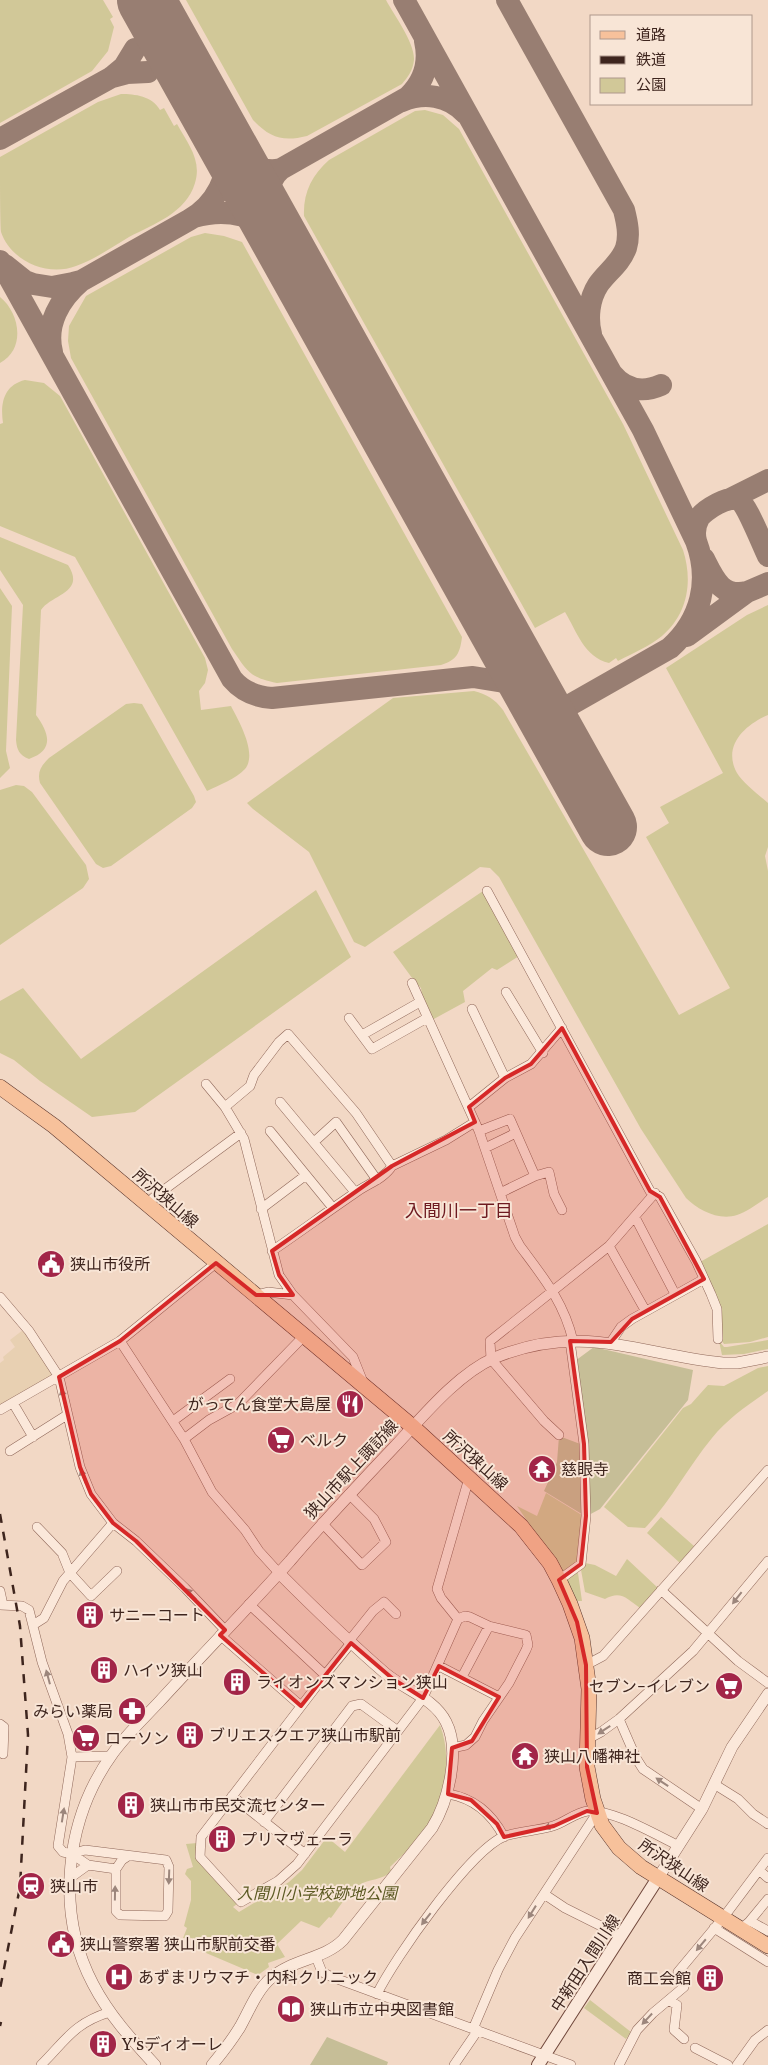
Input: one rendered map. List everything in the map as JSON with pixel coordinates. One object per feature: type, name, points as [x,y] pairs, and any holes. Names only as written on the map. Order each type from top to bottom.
[{"type":"main road","name":"所沢狭山線","points":[[0,1087],[54,1126],[148,1204],[216,1264],[256,1295],[413,1427],[521,1526],[550,1563],[577,1622],[589,1689],[587,1767],[597,1813],[606,1830],[619,1848],[641,1867],[719,1923],[745,1926],[768,1946]]},
{"type":"main road","name":"中新田入間川線","points":[[542,2060],[658,1878]]},
{"type":"street","points":[[487,891],[650,1191],[660,1196],[704,1279],[716,1309],[718,1339]]},
{"type":"street","points":[[412,984],[477,1126],[520,1246],[554,1291],[567,1319],[584,1444],[586,1516],[581,1564],[559,1580]]},
{"type":"street","points":[[506,992],[543,1053]]},
{"type":"street","points":[[362,1035],[420,1002]]},
{"type":"street","points":[[472,1009],[505,1078]]},
{"type":"street","points":[[349,1018],[372,1049],[427,1018]]},
{"type":"street","points":[[469,1107],[505,1078],[531,1064],[543,1053],[562,1028]]},
{"type":"street","points":[[225,1107],[250,1086],[254,1075],[279,1042],[288,1034],[356,1113],[392,1166]]},
{"type":"street","points":[[206,1084],[225,1107],[244,1139],[279,1275],[293,1295],[353,1357],[365,1387]]},
{"type":"street","points":[[280,1102],[355,1192]]},
{"type":"street","points":[[272,1251],[355,1192],[377,1180],[389,1171],[392,1166],[477,1126],[510,1119],[534,1176]]},
{"type":"street","points":[[314,1142],[336,1122],[377,1180]]},
{"type":"street","points":[[270,1131],[333,1208]]},
{"type":"street","points":[[148,1204],[153,1198],[241,1133]]},
{"type":"street","points":[[485,1148],[516,1133]]},
{"type":"street","points":[[500,1193],[534,1176],[549,1172],[554,1194],[562,1210]]},
{"type":"street","points":[[261,1209],[306,1175]]},
{"type":"street","points":[[559,1435],[544,1421],[491,1359],[490,1341],[609,1246],[655,1193]]},
{"type":"street","points":[[634,1218],[675,1294]]},
{"type":"street","points":[[609,1246],[645,1310]]},
{"type":"street","points":[[0,1410],[120,1341],[216,1264]]},
{"type":"street","points":[[611,1342],[621,1327],[645,1310],[704,1279]]},
{"type":"street","points":[[256,1295],[268,1292],[293,1295]]},
{"type":"street","points":[[0,1297],[29,1331],[58,1377],[85,1483],[112,1523],[136,1541],[185,1588],[222,1632],[301,1706]]},
{"type":"street","points":[[184,1439],[209,1420],[238,1404],[304,1336]]},
{"type":"street","points":[[120,1341],[184,1439],[212,1492],[246,1530],[260,1551],[279,1573],[350,1642],[392,1679],[439,1709],[447,1724],[452,1748],[448,1794],[430,1832],[336,1947],[279,1972],[270,1978],[239,2029],[212,2065]]},
{"type":"street","name":"狭山市駅上諏訪線","points":[[155,2065],[110,2012],[93,1984],[79,1950],[70,1906],[72,1854],[76,1834],[92,1788],[111,1756],[222,1632],[279,1573],[322,1523],[413,1427],[450,1389],[491,1359],[529,1346],[571,1341],[611,1342],[723,1363],[750,1362],[768,1357]]},
{"type":"street","points":[[173,1421],[230,1379]]},
{"type":"street","points":[[13,1403],[33,1436]]},
{"type":"street","points":[[10,1451],[67,1415]]},
{"type":"street","points":[[586,1665],[603,1656],[768,1470]]},
{"type":"street","points":[[458,1619],[441,1598],[437,1588],[469,1478]]},
{"type":"street","points":[[322,1523],[362,1565],[386,1542],[374,1519],[349,1494]]},
{"type":"street","points":[[33,1625],[44,1618],[63,1581],[112,1523]]},
{"type":"street","points":[[37,1527],[62,1553],[70,1573],[91,1596],[117,1571]]},
{"type":"street","points":[[588,1739],[619,1719],[709,1633],[768,1561]]},
{"type":"street","points":[[661,1590],[738,1661],[768,1683]]},
{"type":"street","points":[[0,1591],[2,1605],[22,1606],[29,1610],[50,1687],[68,1734],[72,1757],[58,1844],[60,1850],[72,1854],[88,1865],[116,1869]]},
{"type":"street","points":[[396,1614],[384,1602],[373,1611],[201,1837],[200,1857],[241,1902],[278,1881],[305,1854],[423,1698],[439,1666],[458,1619],[465,1616],[470,1617],[489,1626],[526,1635],[528,1639],[526,1650],[509,1683],[472,1741],[466,1745],[452,1748]]},
{"type":"street","points":[[249,1604],[325,1675]]},
{"type":"street","points":[[462,1677],[489,1626]]},
{"type":"street","points":[[439,1666],[499,1697]]},
{"type":"street","points":[[658,1878],[702,1809],[732,1747],[768,1694]]},
{"type":"street","points":[[264,1822],[352,1706],[361,1704],[398,1731]]},
{"type":"street","points":[[619,1719],[636,1758],[643,1769],[702,1809]]},
{"type":"street","points":[[0,1724],[4,1727],[3,1754]]},
{"type":"street","points":[[72,1757],[111,1756]]},
{"type":"street","points":[[714,1784],[738,1799],[753,1814],[768,1824]]},
{"type":"street","points":[[448,1794],[471,1800],[497,1824],[504,1836]]},
{"type":"street","points":[[232,1796],[305,1854]]},
{"type":"street","points":[[376,1994],[413,1936],[447,1891],[485,1850],[504,1836],[554,1826],[587,1811],[611,1815],[679,1846]]},
{"type":"street","points":[[454,2065],[476,2029],[498,1970],[515,1938],[597,1813]]},
{"type":"street","points":[[76,1834],[85,1850]]},
{"type":"street","points":[[72,1854],[85,1850],[128,1856],[162,1858],[168,1863],[167,1913],[162,1917],[118,1914],[115,1908],[116,1869],[122,1860],[128,1856]]},
{"type":"street","points":[[619,2065],[637,2030],[652,2013],[670,2001],[684,1987],[684,1980],[678,1972],[719,1923],[768,1858]]},
{"type":"street","points":[[70,1878],[88,1865]]},
{"type":"street","points":[[759,1870],[768,1878]]},
{"type":"street","points":[[544,1894],[566,1908],[621,1936]]},
{"type":"street","points":[[745,1926],[768,1898]]},
{"type":"street","points":[[745,1926],[750,1920],[768,1931]]},
{"type":"street","points":[[719,1923],[768,1962]]},
{"type":"street","points":[[316,1957],[326,1975],[476,2029],[542,2060],[571,2065]]},
{"type":"street","points":[[670,2001],[677,2005],[674,2030],[684,2039]]},
{"type":"street","points":[[43,2064],[90,2018],[110,2012]]},
{"type":"street","points":[[737,2065],[755,2040],[768,2030]]},
{"type":"street","points":[[695,2048],[728,2065]]},
{"type":"highlighted area","points":[[562,1028],[650,1191],[660,1197],[704,1279],[632,1319],[611,1342],[570,1341],[584,1444],[586,1516],[581,1564],[559,1580],[577,1622],[586,1665],[587,1767],[597,1813],[587,1811],[554,1826],[504,1837],[497,1824],[471,1800],[448,1794],[452,1748],[472,1741],[499,1697],[439,1666],[423,1698],[393,1679],[351,1643],[301,1706],[220,1635],[225,1630],[136,1541],[113,1523],[91,1494],[80,1467],[59,1377],[120,1341],[216,1263],[256,1295],[293,1295],[279,1275],[272,1251],[392,1166],[475,1122],[469,1107],[505,1078],[531,1064]]},
{"type":"shaded area","points":[[23,1330],[55,1376],[0,1408],[0,1363],[4,1360],[3,1357],[15,1347],[10,1340]]},
{"type":"shaded area","points":[[594,1347],[693,1370],[688,1400],[600,1509],[587,1516],[575,1361]]},
{"type":"shaded area","points":[[559,1436],[583,1445],[585,1516],[544,1491],[557,1462]]},
{"type":"shaded area","points":[[327,2037],[388,2062],[387,2065],[310,2065]]},
{"type":"green space","points":[[0,0],[103,0],[113,17],[110,19],[114,27],[108,51],[92,71],[0,123]]},
{"type":"green space","points":[[186,0],[386,0],[411,46],[414,60],[413,67],[402,84],[307,136],[291,139],[277,137],[265,131],[253,120]]},
{"type":"green space","points":[[121,94],[137,95],[148,99],[157,105],[160,110],[164,108],[174,126],[177,124],[193,152],[197,167],[197,175],[191,193],[177,210],[168,216],[83,263],[65,269],[42,268],[31,264],[13,251],[1,232],[0,157],[98,102]]},
{"type":"green space","points":[[425,110],[443,115],[459,129],[623,424],[683,550],[688,573],[688,585],[683,607],[678,618],[657,640],[618,661],[616,658],[609,663],[600,660],[587,650],[565,612],[535,628],[304,216],[305,200],[313,178],[329,160],[415,111]]},
{"type":"green space","points":[[205,233],[224,236],[242,242],[462,637],[459,652],[451,661],[441,665],[277,683],[255,676],[232,649],[71,358],[68,341],[69,326],[86,296],[191,237]]},
{"type":"green space","points":[[0,297],[7,304],[16,321],[17,340],[14,349],[0,363]]},
{"type":"green space","points":[[25,380],[44,383],[60,396],[205,658],[208,670],[205,683],[199,691],[201,710],[231,706],[238,719],[246,737],[249,754],[248,762],[241,773],[227,782],[207,791],[75,557],[0,526],[0,424],[3,423],[3,402],[12,386]]},
{"type":"green space","points":[[0,537],[68,565],[72,574],[73,582],[70,587],[41,610],[36,715],[44,728],[47,740],[43,751],[29,759],[19,752],[16,740],[23,605],[0,570]]},
{"type":"green space","points":[[0,588],[12,606],[6,751],[10,768],[0,778]]},
{"type":"green space","points":[[768,605],[768,715],[751,724],[744,731],[734,745],[732,754],[733,763],[739,777],[768,803],[768,847],[765,856],[768,871],[768,1197],[741,1214],[723,1217],[696,1207],[686,1198],[641,1129],[499,877],[490,868],[480,867],[365,947],[354,942],[309,852],[247,803],[393,698],[474,691],[486,695],[503,710],[679,1015],[730,988],[646,837],[669,823],[660,807],[723,773],[666,668],[747,615]]},
{"type":"green space","points":[[126,704],[142,704],[196,802],[192,808],[111,866],[103,868],[96,864],[40,783],[39,772],[49,758]]},
{"type":"green space","points":[[16,785],[24,786],[32,792],[86,865],[89,879],[83,888],[0,945],[0,790]]},
{"type":"green space","points":[[316,890],[351,957],[135,1112],[92,1117],[40,1081],[14,1060],[0,1053],[0,1001],[23,988],[81,1059]]},
{"type":"green space","points":[[483,891],[519,956],[497,970],[492,968],[463,991],[465,1002],[432,1020],[422,996],[421,988],[393,952]]},
{"type":"green space","points":[[768,1224],[768,1337],[750,1342],[724,1344],[721,1340],[720,1312],[700,1262]]},
{"type":"green space","points":[[768,1340],[768,1349],[744,1354],[722,1355],[719,1341],[724,1347],[727,1347]]},
{"type":"green space","points":[[768,1366],[768,1391],[738,1413],[718,1431],[703,1449],[663,1507],[645,1528],[628,1527],[604,1507],[683,1408],[691,1404],[708,1385],[724,1386],[758,1368]]},
{"type":"green space","points":[[546,1493],[585,1517],[579,1564],[563,1574],[517,1506],[537,1516]]},
{"type":"green space","points":[[661,1517],[694,1546],[680,1563],[647,1533]]},
{"type":"green space","points":[[627,1559],[658,1588],[640,1608],[624,1597],[615,1595],[605,1599],[585,1592],[581,1570],[585,1563],[595,1565],[616,1576]]},
{"type":"green space","points":[[578,1573],[582,1601],[576,1601],[565,1578]]},
{"type":"green space","name":"入間川小学校跡地公園","points":[[440,1725],[446,1752],[446,1767],[441,1796],[430,1822],[422,1834],[390,1867],[391,1871],[388,1874],[355,1888],[331,1918],[329,1917],[319,1928],[301,1921],[277,1944],[285,1957],[268,1963],[269,1967],[258,1975],[192,1947],[192,1938],[183,1938],[187,1928],[184,1926],[191,1900],[191,1881],[185,1874],[187,1869],[193,1867],[186,1844],[197,1843],[197,1859],[237,1904],[233,1907],[239,1912],[289,1882],[302,1870],[327,1837],[345,1852]]},
{"type":"green space","points":[[590,2000],[631,2032],[626,2039],[584,2008]]},
{"type":"taxiway","points":[[404,0],[643,430],[696,541],[703,571],[703,585],[696,612],[681,637],[670,648],[547,718]]},
{"type":"taxiway","points":[[507,0],[624,210],[628,233],[626,248],[617,263],[598,285],[593,296],[589,315],[591,334]]},
{"type":"taxiway","points":[[227,146],[244,161],[258,168],[266,170],[281,169],[408,97],[418,85],[424,72],[427,57],[425,41]]},
{"type":"taxiway","points":[[0,139],[112,77],[124,67],[135,49]]},
{"type":"taxiway","points":[[112,77],[127,73],[148,72]]},
{"type":"taxiway","points":[[402,101],[410,98],[435,97],[451,102],[465,113]]},
{"type":"taxiway","points":[[5,265],[25,281],[33,284],[52,287],[81,281],[199,214],[214,198],[219,189],[226,168],[227,146]]},
{"type":"taxiway","points":[[277,235],[271,219],[268,201],[271,183],[281,169]]},
{"type":"taxiway","points":[[194,217],[217,213],[238,215],[258,222],[277,235]]},
{"type":"taxiway","points":[[0,261],[232,679],[241,687],[255,695],[272,698],[473,677],[510,683],[533,695]]},
{"type":"taxiway","points":[[52,352],[51,332],[56,313],[73,288],[81,281]]},
{"type":"taxiway","points":[[612,374],[628,387],[648,389],[661,385]]},
{"type":"taxiway","points":[[730,499],[768,480]]},
{"type":"taxiway","points":[[696,541],[696,526],[699,518],[711,507],[724,501],[735,499],[739,500],[746,509],[768,556]]},
{"type":"taxiway","points":[[704,559],[715,580],[725,589],[738,593],[747,592]]},
{"type":"taxiway","points":[[687,636],[747,592],[768,583]]},
{"type":"runway","points":[[146,0],[608,827]]},
{"type":"railway","points":[[0,1514],[20,1626],[28,1735],[20,1887],[0,1989]]},
{"type":"railway","points":[[0,2026],[1,2022]]},
{"type":"place","name":"狭山市役所","points":[[51,1264]]},
{"type":"place","name":"がってん食堂大島屋","points":[[350,1404]]},
{"type":"place","name":"ベルク","points":[[281,1440]]},
{"type":"place","name":"慈眼寺","points":[[542,1469]]},
{"type":"place","name":"サニーコート","points":[[90,1615]]},
{"type":"place","name":"ハイツ狭山","points":[[104,1670]]},
{"type":"place","name":"ライオンズマンション狭山","points":[[237,1682]]},
{"type":"place","name":"セブン-イレブン","points":[[729,1686]]},
{"type":"place","name":"みらい薬局","points":[[132,1711]]},
{"type":"place","name":"ブリエスクエア狭山市駅前","points":[[190,1735]]},
{"type":"place","name":"ローソン","points":[[86,1738]]},
{"type":"place","name":"狭山八幡神社","points":[[525,1756]]},
{"type":"place","name":"狭山市市民交流センター","points":[[131,1805]]},
{"type":"place","name":"プリマヴェーラ","points":[[222,1839]]},
{"type":"place","name":"狭山市","points":[[31,1886]]},
{"type":"place","name":"狭山警察署 狭山市駅前交番","points":[[61,1944]]},
{"type":"place","name":"あずまリウマチ・内科クリニック","points":[[119,1977]]},
{"type":"place","name":"商工会館","points":[[710,1978]]},
{"type":"place","name":"狭山市立中央図書館","points":[[291,2009]]},
{"type":"place","name":"Y'sディオーレ","points":[[103,2044]]},
{"type":"district","name":"入間川一丁目","points":[[459,1211]]}]
